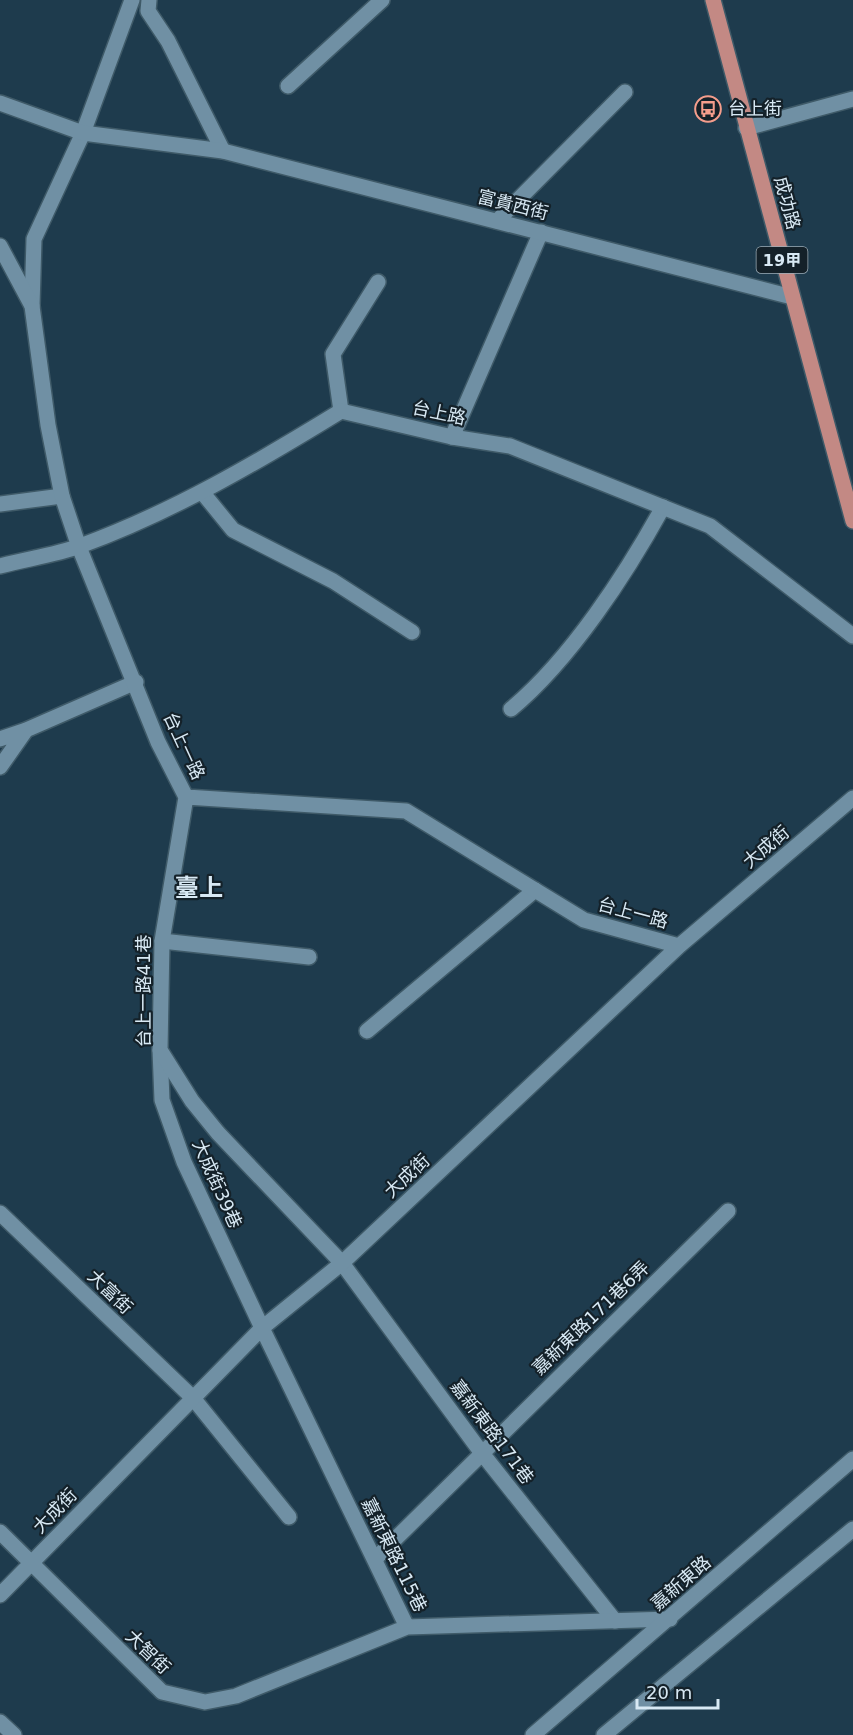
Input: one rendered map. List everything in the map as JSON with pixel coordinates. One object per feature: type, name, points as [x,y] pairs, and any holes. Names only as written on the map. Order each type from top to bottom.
[{"type":"main road","name":"成功路","points":[[713,0],[853,520]]},
{"type":"street","points":[[32,306],[33,239],[83,133],[132,0]]},
{"type":"street","points":[[149,0],[148,11],[168,41],[223,151]]},
{"type":"street","points":[[288,86],[382,0]]},
{"type":"street","points":[[497,221],[625,92]]},
{"type":"street","points":[[746,128],[853,99]]},
{"type":"street","name":"富貴西街","points":[[0,103],[83,133],[223,151],[792,297]]},
{"type":"street","points":[[452,437],[541,232]]},
{"type":"street","name":"台上一路","points":[[0,246],[32,306],[48,425],[62,496],[158,742],[186,797],[406,811],[584,920],[679,946]]},
{"type":"street","points":[[0,566],[80,547],[202,492],[237,475],[341,411],[333,354],[378,282]]},
{"type":"street","name":"台上路","points":[[341,411],[452,437],[510,446],[710,526],[853,636]]},
{"type":"street","points":[[202,492],[233,530],[333,581],[412,632]]},
{"type":"street","points":[[0,504],[62,496]]},
{"type":"street","points":[[511,709],[559,659],[629,570],[663,507]]},
{"type":"street","points":[[0,739],[136,682]]},
{"type":"street","points":[[0,767],[26,730]]},
{"type":"street","name":"台上一路41巷","points":[[186,797],[162,940],[160,1050],[192,1101],[218,1133],[342,1263]]},
{"type":"street","name":"大成街","points":[[0,1595],[262,1328],[342,1263],[679,946],[853,798]]},
{"type":"street","points":[[368,1031],[535,890]]},
{"type":"street","points":[[162,940],[309,957]]},
{"type":"street","name":"大成街39巷","points":[[160,1050],[162,1100],[184,1162],[262,1328]]},
{"type":"street","name":"嘉新東路171巷6弄","points":[[375,1559],[728,1211]]},
{"type":"street","name":"大富街","points":[[0,1213],[193,1398],[289,1517]]},
{"type":"street","name":"嘉新東路171巷","points":[[342,1263],[481,1452],[615,1621]]},
{"type":"street","name":"嘉新東路115巷","points":[[262,1328],[407,1627],[670,1619]]},
{"type":"street","name":"嘉新東路","points":[[533,1735],[853,1459]]},
{"type":"street","points":[[604,1735],[853,1529]]},
{"type":"street","name":"大智街","points":[[0,1532],[162,1692],[205,1702],[236,1696],[407,1627]]},
{"type":"street","points":[[0,1722],[14,1735]]},
{"type":"place","name":"台上街","points":[[708,109]]},
{"type":"district","name":"臺上","points":[[199,888]]}]
